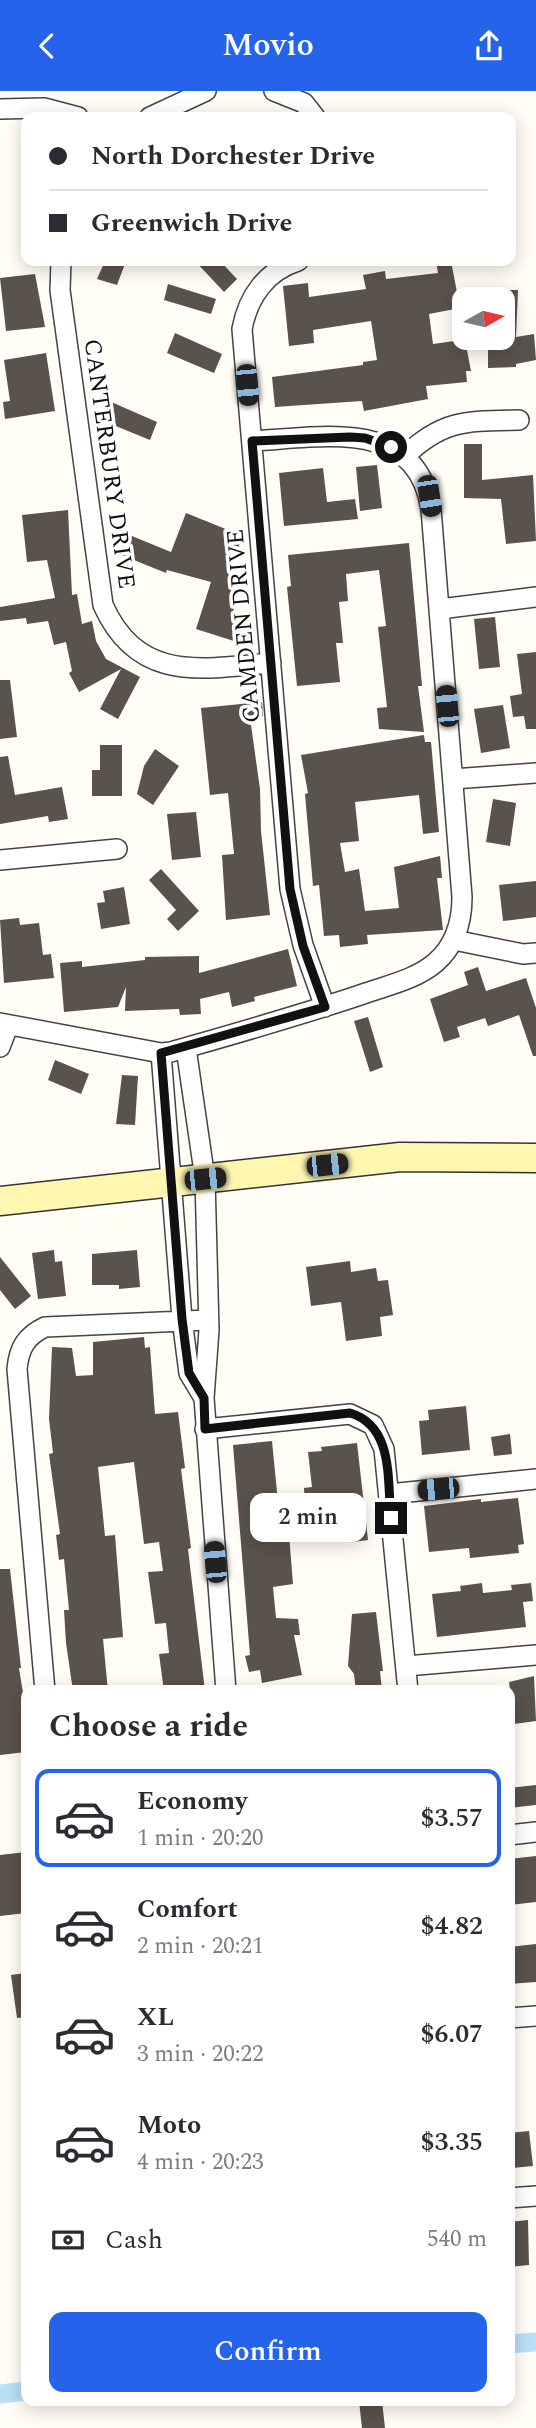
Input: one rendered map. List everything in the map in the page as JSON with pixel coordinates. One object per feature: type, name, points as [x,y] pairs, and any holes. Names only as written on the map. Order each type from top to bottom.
[{"type":"street","points":[[161,112],[206,91]]},
{"type":"street","points":[[274,91],[304,103],[311,112]]},
{"type":"street","points":[[0,109],[44,108],[59,112]]},
{"type":"street","name":"CANTERBURY DRIVE","points":[[61,266],[60,290],[103,605],[110,620],[142,654],[170,666],[199,669],[271,663]]},
{"type":"street","name":"CAMDEN DRIVE","points":[[289,266],[266,279],[253,296],[242,329],[290,889],[303,946],[325,1007]]},
{"type":"street","points":[[405,456],[442,427],[469,421],[519,420]]},
{"type":"street","points":[[0,1047],[4,1025],[161,1053],[186,1048],[325,1007],[423,972],[444,954],[454,940],[460,925],[462,897],[429,496],[417,470],[405,456],[391,447],[365,438],[252,441]]},
{"type":"street","points":[[440,608],[536,597]]},
{"type":"street","points":[[453,779],[536,773]]},
{"type":"street","points":[[0,860],[117,849]]},
{"type":"street","points":[[454,940],[523,954],[536,953]]},
{"type":"street","points":[[186,1048],[205,1179],[208,1320],[205,1429],[226,1685]]},
{"type":"street","points":[[161,1053],[182,1319],[189,1373],[204,1398]]},
{"type":"street","points":[[0,1201],[400,1157],[527,1154]]},
{"type":"street","points":[[44,1685],[18,1382],[18,1354],[24,1342],[45,1327],[182,1319],[208,1320]]},
{"type":"street","points":[[205,1429],[350,1413],[362,1417],[380,1436],[408,1685]]},
{"type":"street","points":[[388,1494],[536,1479]]},
{"type":"street","points":[[406,1666],[536,1655]]},
{"type":"street","points":[[515,1834],[536,1832]]},
{"type":"street","points":[[515,2017],[536,2015]]},
{"type":"street","points":[[515,2198],[536,2196]]},
{"type":"building","points":[[103,266],[124,266],[117,285],[97,279]]},
{"type":"building","points":[[200,266],[225,266],[237,279],[224,292]]},
{"type":"building","points":[[437,266],[452,266],[456,287],[452,287],[452,310],[429,314],[433,344],[452,341],[452,350],[467,350],[471,371],[466,371],[467,382],[426,386],[428,399],[364,411],[362,401],[275,407],[272,377],[363,365],[363,362],[377,360],[371,321],[313,330],[314,343],[289,346],[283,286],[308,283],[309,297],[366,289],[363,275],[385,271],[386,279],[438,273]]},
{"type":"building","points":[[35,274],[45,327],[6,331],[0,278]]},
{"type":"building","points":[[168,284],[216,299],[211,314],[164,300]]},
{"type":"building","points":[[515,290],[518,290],[516,337],[534,334],[536,360],[516,364],[516,367],[488,368],[488,350],[515,350]]},
{"type":"building","points":[[175,333],[222,354],[214,373],[167,353]]},
{"type":"building","points":[[46,353],[55,411],[5,419],[3,402],[10,401],[4,360]]},
{"type":"building","points":[[109,401],[157,422],[150,440],[101,420]]},
{"type":"building","points":[[464,444],[482,444],[482,480],[533,475],[536,541],[506,544],[501,499],[464,498]]},
{"type":"building","points":[[377,465],[382,508],[360,511],[356,467]]},
{"type":"building","points":[[323,468],[327,502],[355,499],[358,519],[284,526],[279,473]]},
{"type":"building","points":[[68,510],[72,595],[77,594],[82,624],[92,621],[96,641],[106,659],[140,677],[118,719],[100,709],[121,669],[79,692],[69,673],[72,671],[66,642],[54,645],[48,621],[27,624],[26,618],[0,621],[0,607],[55,598],[47,560],[27,562],[22,515]]},
{"type":"building","points":[[186,513],[243,536],[228,572],[244,576],[232,615],[244,619],[237,642],[196,629],[211,582],[167,570],[166,573],[119,554],[127,534],[171,552]]},
{"type":"building","points":[[409,543],[422,686],[418,686],[424,732],[379,729],[377,708],[387,707],[378,627],[386,626],[379,570],[346,574],[348,601],[339,602],[343,643],[336,643],[340,682],[297,686],[287,587],[291,586],[288,555]]},
{"type":"building","points":[[495,617],[500,667],[479,669],[474,619]]},
{"type":"building","points":[[536,652],[536,729],[526,729],[524,716],[513,717],[510,696],[522,694],[517,654]]},
{"type":"building","points":[[0,680],[10,680],[17,737],[0,739]]},
{"type":"building","points":[[262,702],[263,716],[250,718],[260,789],[261,831],[270,915],[226,920],[222,855],[234,854],[228,793],[210,795],[201,708]]},
{"type":"building","points":[[503,705],[510,748],[481,753],[474,709]]},
{"type":"building","points":[[424,735],[425,742],[431,742],[439,832],[423,834],[419,795],[355,802],[359,841],[340,843],[345,872],[359,869],[365,911],[399,908],[394,867],[440,856],[442,878],[437,878],[443,930],[367,935],[368,944],[340,947],[339,935],[324,936],[319,885],[313,886],[305,794],[308,793],[301,755]]},
{"type":"building","points":[[100,745],[122,745],[122,796],[92,796],[92,770],[100,770]]},
{"type":"building","points":[[155,749],[179,766],[153,805],[137,794],[144,766]]},
{"type":"building","points":[[8,756],[15,795],[62,787],[68,819],[49,822],[48,816],[0,824],[0,757]]},
{"type":"building","points":[[493,799],[516,803],[510,846],[486,842]]},
{"type":"building","points":[[196,812],[201,857],[172,860],[167,814]]},
{"type":"building","points":[[161,869],[199,911],[178,931],[167,919],[176,910],[149,880]]},
{"type":"building","points":[[536,881],[536,917],[503,921],[499,885]]},
{"type":"building","points":[[124,887],[130,924],[101,929],[97,903],[105,902],[103,891]]},
{"type":"building","points":[[19,918],[20,925],[39,923],[43,955],[51,954],[54,978],[4,983],[0,920]]},
{"type":"building","points":[[288,949],[297,986],[254,997],[255,1001],[232,1007],[229,992],[200,999],[201,1014],[180,1015],[179,1009],[125,1011],[126,987],[118,1007],[64,1012],[60,963],[82,961],[82,967],[145,960],[145,957],[199,956],[199,973]]},
{"type":"building","points":[[478,967],[486,991],[526,978],[536,1008],[536,1056],[533,1056],[519,1015],[488,1026],[485,1018],[457,1027],[460,1037],[444,1042],[430,999],[468,985],[464,972]]},
{"type":"building","points":[[368,1017],[383,1067],[370,1072],[354,1021]]},
{"type":"building","points":[[55,1060],[89,1074],[81,1094],[48,1080]]},
{"type":"building","points":[[122,1075],[138,1076],[135,1125],[116,1124]]},
{"type":"building","points":[[54,1250],[55,1262],[62,1261],[66,1296],[38,1299],[32,1253]]},
{"type":"building","points":[[137,1250],[140,1287],[119,1289],[119,1285],[92,1285],[92,1254]]},
{"type":"building","points":[[0,1257],[31,1296],[15,1309],[0,1290]]},
{"type":"building","points":[[350,1261],[351,1272],[376,1268],[378,1281],[388,1280],[393,1315],[380,1317],[382,1336],[346,1341],[341,1302],[311,1306],[306,1267]]},
{"type":"building","points":[[144,1337],[145,1348],[150,1347],[155,1414],[178,1412],[185,1468],[181,1469],[191,1548],[188,1549],[204,1685],[163,1685],[159,1654],[169,1653],[166,1623],[155,1624],[148,1572],[163,1571],[159,1542],[144,1544],[134,1462],[98,1467],[105,1536],[115,1535],[123,1637],[103,1639],[107,1685],[72,1685],[66,1643],[64,1610],[69,1610],[64,1559],[59,1560],[56,1535],[60,1534],[49,1454],[53,1453],[49,1419],[52,1347],[72,1348],[76,1376],[93,1375],[93,1342]]},
{"type":"building","points":[[466,1406],[470,1450],[422,1455],[419,1421],[429,1420],[428,1410]]},
{"type":"building","points":[[510,1434],[512,1454],[494,1456],[491,1437]]},
{"type":"building","points":[[272,1441],[278,1502],[267,1503],[270,1536],[289,1534],[293,1584],[273,1587],[276,1618],[298,1619],[300,1635],[294,1635],[302,1675],[262,1683],[260,1670],[249,1672],[245,1656],[250,1655],[233,1445]]},
{"type":"building","points":[[357,1443],[368,1540],[353,1542],[349,1501],[305,1506],[304,1488],[312,1487],[308,1452],[322,1451],[321,1447]]},
{"type":"building","points":[[518,1498],[524,1544],[518,1545],[519,1553],[470,1558],[469,1548],[429,1552],[424,1506],[481,1499],[481,1502]]},
{"type":"building","points":[[0,1569],[10,1569],[21,1668],[21,1753],[0,1755]]},
{"type":"building","points":[[482,1583],[483,1593],[512,1590],[511,1585],[531,1583],[533,1601],[523,1602],[526,1627],[437,1637],[432,1594],[461,1591],[460,1586]]},
{"type":"building","points":[[376,1612],[383,1671],[380,1671],[381,1685],[355,1685],[354,1674],[348,1666],[352,1614]]},
{"type":"building","points":[[534,1676],[536,1721],[515,1724],[515,1685],[509,1685],[509,1682]]},
{"type":"building","points":[[536,1785],[536,1805],[515,1807],[515,1787]]},
{"type":"building","points":[[21,1853],[21,1914],[0,1916],[0,1855]]},
{"type":"building","points":[[536,1856],[536,1902],[515,1904],[515,1858]]},
{"type":"building","points":[[536,1944],[536,1982],[515,1984],[515,1946]]},
{"type":"building","points":[[21,1974],[21,2018],[17,2018],[11,1975]]},
{"type":"building","points":[[529,2131],[533,2166],[515,2168],[515,2132]]},
{"type":"building","points":[[528,2220],[529,2265],[515,2266],[515,2221]]},
{"type":"building","points":[[360,2406],[383,2406],[385,2428],[362,2428]]},
{"type":"waterway","points":[[515,2344],[536,2342]]},
{"type":"waterway","points":[[0,2394],[21,2392]]},
{"type":"route","points":[[391,447],[379,441],[350,437],[252,441],[290,889],[303,946],[325,1007],[161,1053],[182,1319],[189,1373],[204,1398],[205,1429],[350,1413],[362,1417],[373,1425],[384,1449],[391,1518]]}]
